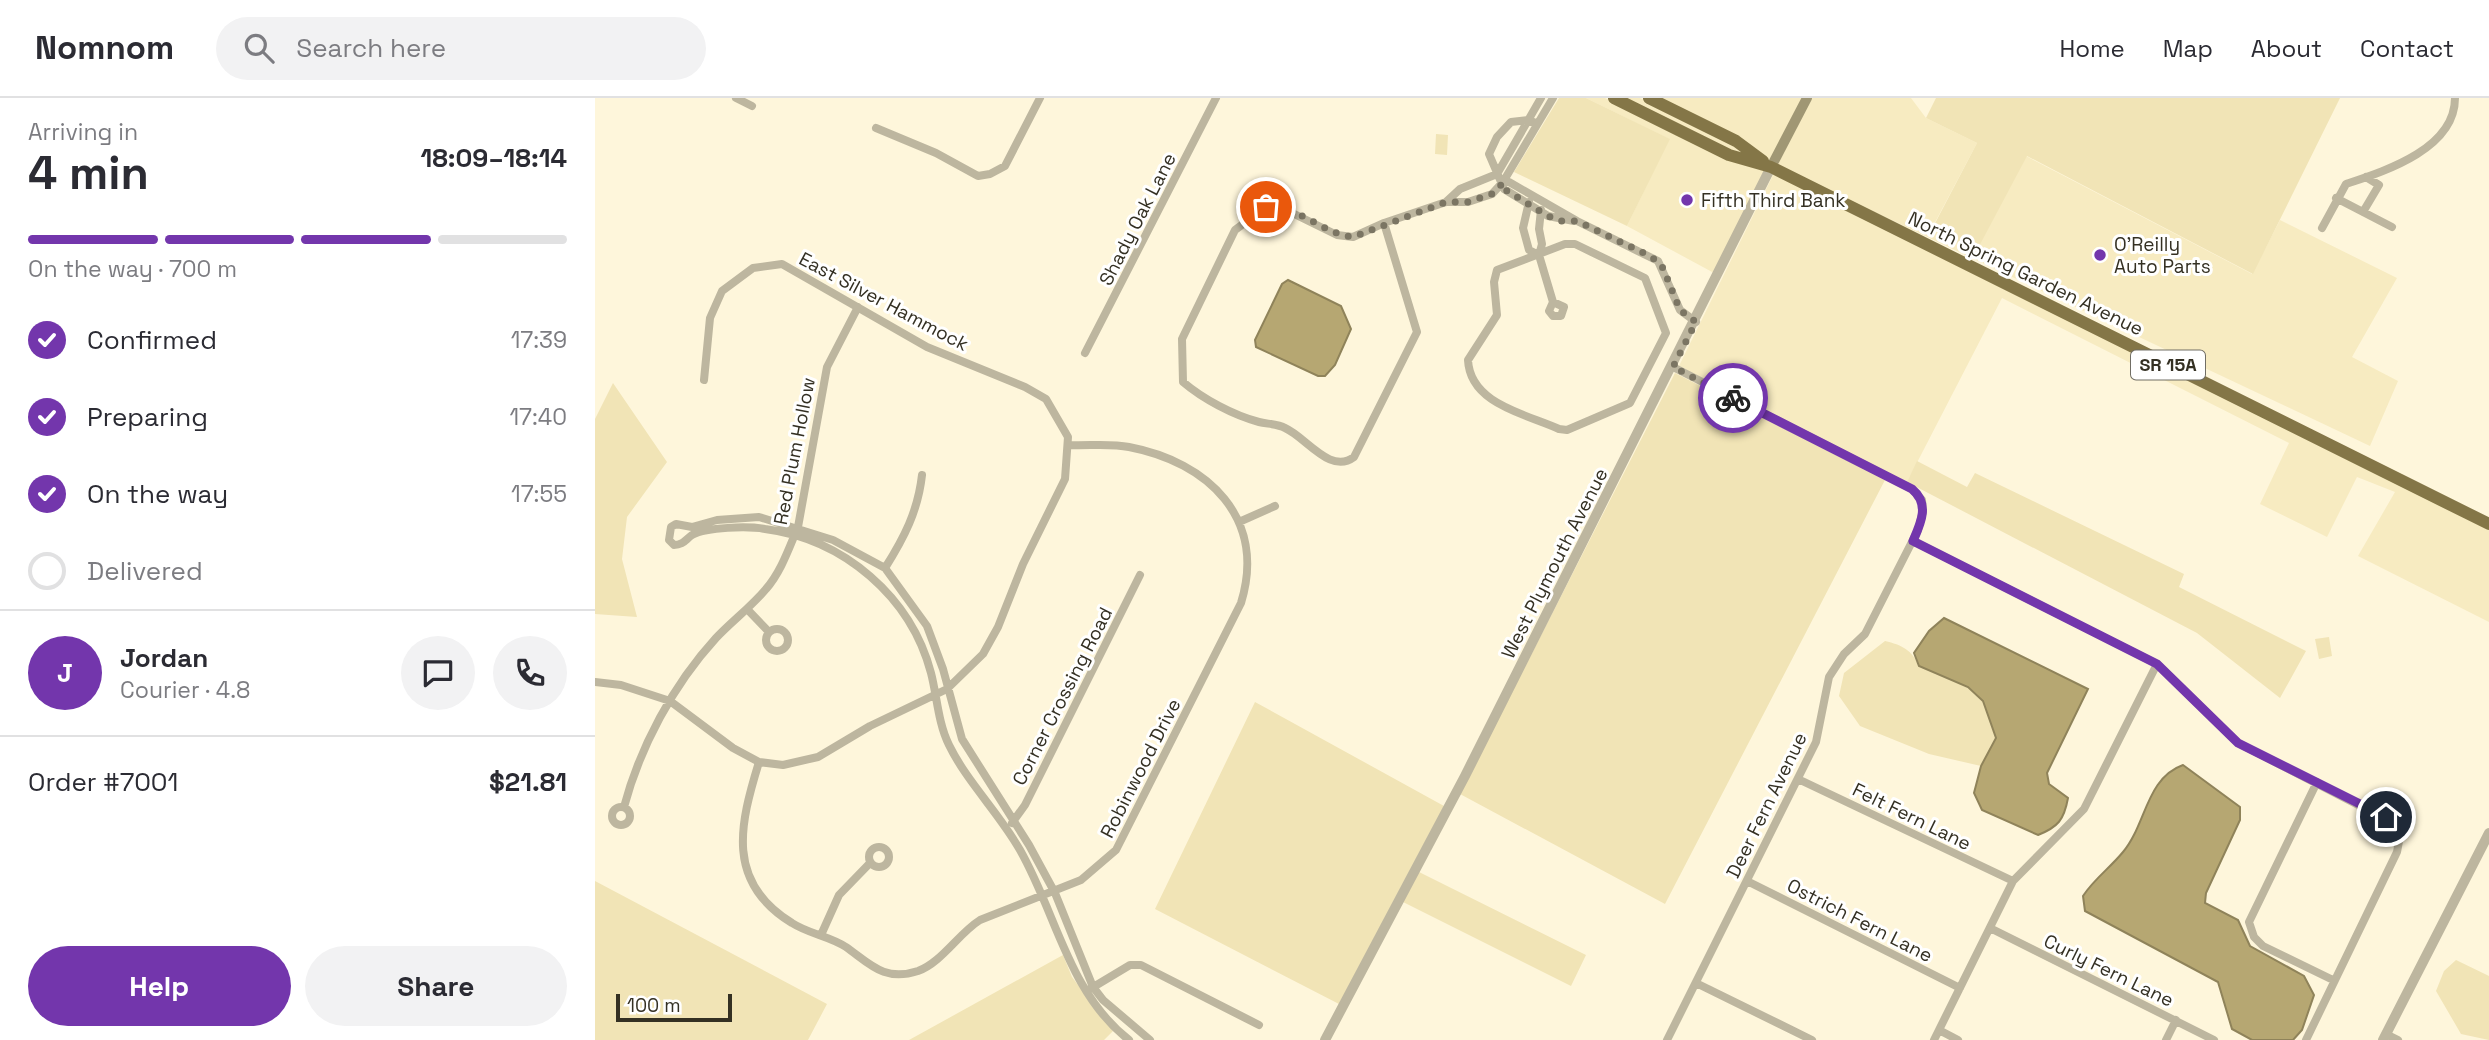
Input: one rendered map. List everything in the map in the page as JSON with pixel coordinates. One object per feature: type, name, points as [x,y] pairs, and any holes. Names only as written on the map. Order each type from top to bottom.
[{"type":"highway","name":"North Spring Garden Avenue","points":[[1614,98],[1729,155],[1771,167]]},
{"type":"highway","name":"North Spring Garden Avenue","points":[[1649,98],[1736,141],[1771,167],[2489,524]]},
{"type":"main road","name":"West Plymouth Avenue","points":[[1771,167],[1807,98]]},
{"type":"street","points":[[736,98],[752,106]]},
{"type":"street","points":[[876,128],[936,153],[978,176],[990,174],[1005,166],[1039,98]]},
{"type":"street","name":"Shady Oak Lane","points":[[1085,353],[1216,98]]},
{"type":"street","points":[[1503,183],[1541,98]]},
{"type":"street","points":[[1446,202],[1460,189],[1497,174],[1532,121],[1553,98]]},
{"type":"street","points":[[2322,228],[2346,184],[2390,169],[2434,141],[2451,119],[2455,98]]},
{"type":"street","points":[[1503,183],[1489,161],[1491,146],[1511,122],[1532,121]]},
{"type":"street","name":"West Plymouth Avenue","points":[[1325,1040],[1465,776],[1696,322],[1771,167]]},
{"type":"street","points":[[2363,212],[2379,184],[2366,177]]},
{"type":"street","points":[[1478,182],[1484,197]]},
{"type":"street","points":[[1384,223],[1417,332],[1355,457],[1338,462],[1323,456],[1286,428],[1256,422],[1199,395],[1183,382],[1182,339],[1235,230],[1266,207],[1278,206],[1337,235],[1353,237],[1384,223],[1446,202],[1468,202],[1484,197],[1503,183],[1509,182],[1540,212],[1561,221],[1577,221]]},
{"type":"street","points":[[2336,198],[2392,227]]},
{"type":"street","points":[[1530,201],[1544,203],[1658,261],[1680,310],[1696,322]]},
{"type":"street","points":[[1530,201],[1524,223],[1529,250],[1539,256]]},
{"type":"street","points":[[1544,203],[1540,212],[1542,244],[1539,256],[1553,302]]},
{"type":"street","points":[[1524,223],[1539,225]]},
{"type":"street","points":[[1565,244],[1575,244],[1645,278],[1666,333],[1630,403],[1567,429],[1559,429],[1484,396],[1475,384],[1469,368],[1472,350],[1485,338],[1497,315],[1494,282],[1497,270],[1539,256],[1565,244]]},
{"type":"street","name":"East Silver Hammock","points":[[704,380],[710,318],[722,291],[753,268],[782,264],[927,347],[1025,387],[1046,399],[1069,446]]},
{"type":"street","name":"Red Plum Hollow","points":[[624,807],[634,769],[670,701],[716,638],[768,588],[796,531],[827,368],[858,307]]},
{"type":"street","name":"Deer Fern Avenue","points":[[1667,1040],[1798,779],[1822,724],[1829,677],[1844,654],[1864,634],[1913,541],[1923,511],[1922,500],[1912,489],[1673,367]]},
{"type":"street","points":[[595,682],[621,685],[670,701],[733,748],[759,762],[783,765],[810,759],[870,726],[936,696],[947,689],[983,654],[993,639],[1023,564],[1057,500],[1065,479],[1069,446]]},
{"type":"street","name":"Robinwood Drive","points":[[759,762],[743,816],[741,840],[753,883],[772,909],[794,925],[821,934],[848,948],[873,969],[909,973],[928,966],[966,929],[986,917],[1044,897],[1081,880],[1106,861],[1140,807],[1241,603],[1247,585],[1247,555],[1240,522],[1230,503],[1209,481],[1178,461],[1127,446],[1069,446]]},
{"type":"street","points":[[885,568],[905,536],[919,500],[922,475]]},
{"type":"street","points":[[1240,522],[1276,506]]},
{"type":"street","points":[[1129,1040],[1102,1016],[1085,993],[1011,824],[949,746],[931,671],[915,631],[894,599],[858,565],[796,531],[732,528],[692,535],[679,546],[671,543],[668,533],[676,524],[691,527],[759,517],[796,531],[833,540],[885,568],[927,626],[943,669],[962,739],[1011,824],[1055,892],[1093,987],[1103,1000],[1150,1040]]},
{"type":"street","points":[[1913,541],[2157,664],[2238,743],[2391,820],[2400,836],[2397,852],[2306,1040]]},
{"type":"street","name":"Corner Crossing Road","points":[[1011,824],[1140,575]]},
{"type":"street","points":[[747,609],[769,632]]},
{"type":"street","points":[[1934,1040],[2013,881],[2084,808],[2157,664]]},
{"type":"street","name":"Felt Fern Lane","points":[[1798,779],[2013,881]]},
{"type":"street","points":[[2317,782],[2249,922],[2254,937],[2263,946],[2333,980]]},
{"type":"street","points":[[2398,1040],[2384,1037],[2489,833]]},
{"type":"street","points":[[821,934],[839,895],[870,863]]},
{"type":"street","name":"Ostrich Fern Lane","points":[[1747,881],[1960,988]]},
{"type":"street","name":"Curly Fern Lane","points":[[1990,928],[2214,1040]]},
{"type":"street","points":[[1085,993],[1130,965],[1141,965],[1259,1025]]},
{"type":"street","points":[[1696,983],[1812,1040]]},
{"type":"street","points":[[2166,1040],[2176,1020]]},
{"type":"street","points":[[1938,1030],[1958,1040]]},
{"type":"shaded area","points":[[1559,98],[1586,98],[1670,139],[1627,226],[1514,172]]},
{"type":"shaded area","points":[[1586,98],[1605,98],[1727,158],[1765,169],[1714,273],[1627,226],[1669,139]]},
{"type":"shaded area","points":[[1623,98],[1640,98],[1733,144],[1751,157],[1731,151]]},
{"type":"shaded area","points":[[1658,98],[1802,98],[1769,161]]},
{"type":"shaded area","points":[[1812,98],[1911,98],[1926,118],[1977,143],[1932,228],[1975,251],[2026,156],[2252,274],[2280,220],[2397,278],[2352,357],[2398,381],[2370,446],[1777,166]]},
{"type":"shaded area","points":[[1936,98],[2340,98],[2253,274],[2027,156],[1976,252],[1932,229],[1977,143],[1926,118]]},
{"type":"shaded area","points":[[1436,134],[1448,135],[1447,155],[1435,154]]},
{"type":"shaded area","points":[[1774,173],[2489,529],[2489,622],[2358,556],[2395,492],[2357,477],[2327,537],[2260,504],[2289,443],[2002,298],[1907,482],[1679,366]]},
{"type":"shaded area","points":[[1288,280],[1341,306],[1351,329],[1335,365],[1325,376],[1318,376],[1256,347],[1255,340],[1282,284]]},
{"type":"shaded area","points":[[1675,373],[1885,480],[1665,904],[1460,794]]},
{"type":"shaded area","points":[[613,383],[667,462],[627,517],[622,559],[637,617],[595,614],[595,419]]},
{"type":"shaded area","points":[[1917,461],[1967,487],[1975,473],[2184,574],[2179,587],[2306,651],[2280,698],[2197,633],[1907,482]]},
{"type":"shaded area","points":[[1944,618],[2088,689],[2047,773],[2049,784],[2068,798],[2059,822],[2045,832],[2038,835],[1982,810],[1974,793],[1981,766],[1996,738],[1983,701],[1968,687],[1919,666],[1914,653],[1929,631]]},
{"type":"shaded area","points":[[2329,637],[2332,656],[2319,659],[2315,639]]},
{"type":"shaded area","points":[[1885,641],[1906,649],[1919,666],[1968,687],[1983,701],[1996,738],[1981,766],[1929,754],[1860,726],[1839,696],[1844,673]]},
{"type":"shaded area","points":[[1255,702],[1444,806],[1339,1004],[1155,909]]},
{"type":"shaded area","points":[[2183,765],[2240,807],[2240,820],[2206,893],[2205,903],[2238,920],[2250,946],[2304,976],[2314,995],[2302,1030],[2293,1040],[2252,1040],[2232,1029],[2218,982],[2085,911],[2083,896],[2131,841],[2161,780]]},
{"type":"shaded area","points":[[1419,872],[1586,955],[1571,986],[1403,902]]},
{"type":"shaded area","points":[[595,881],[827,1004],[808,1040],[595,1040]]},
{"type":"shaded area","points":[[1063,955],[1072,977],[1113,1031],[1104,1040],[909,1040]]},
{"type":"shaded area","points":[[2456,960],[2489,976],[2489,1040],[2461,1034],[2436,991],[2444,971]]},
{"type":"way so far","points":[[1266,207],[1278,206],[1337,235],[1353,237],[1384,223],[1446,202],[1459,204],[1492,194],[1503,183],[1504,189],[1514,197],[1548,216],[1561,221],[1577,221],[1658,261],[1680,310],[1696,322],[1673,367],[1733,398]]},
{"type":"place","name":"Fifth Third Bank","points":[[1687,200]]},
{"type":"place","name":"O'Reilly Auto Parts","points":[[2100,255]]},
{"type":"route","points":[[1733,398],[1912,489],[1922,500],[1923,511],[1913,541],[2157,664],[2238,743],[2386,817]]}]
